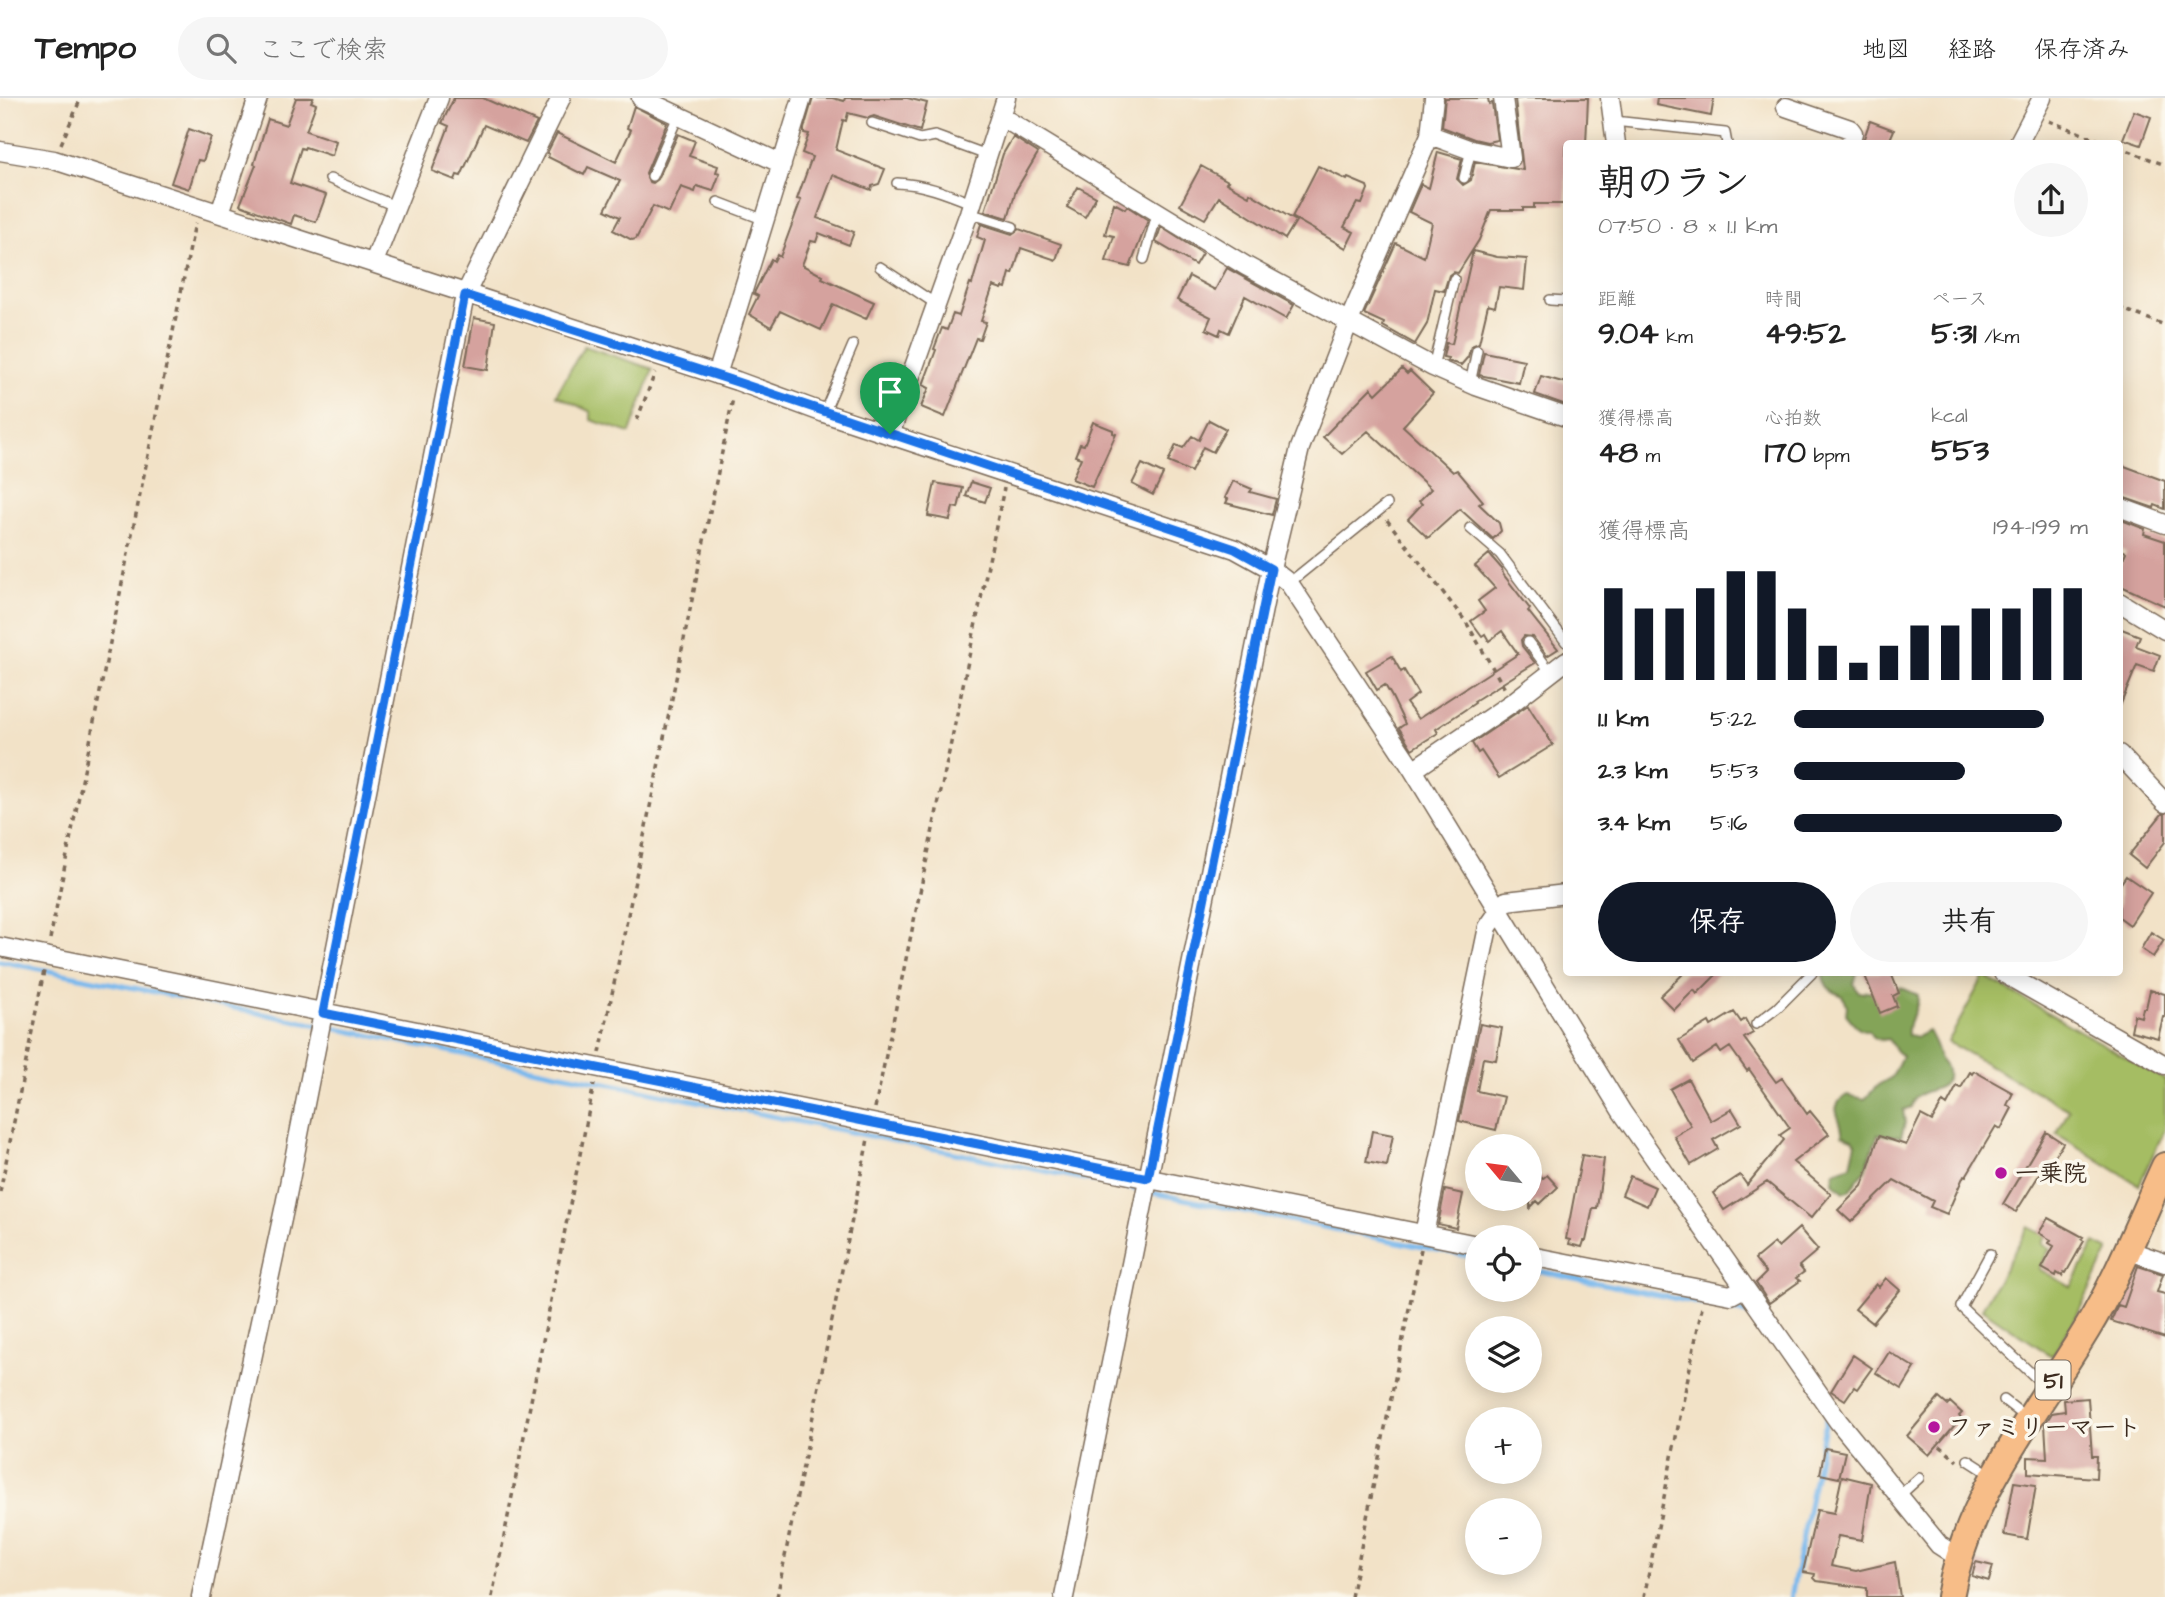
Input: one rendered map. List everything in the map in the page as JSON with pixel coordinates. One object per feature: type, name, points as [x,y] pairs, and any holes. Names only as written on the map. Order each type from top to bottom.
[{"type":"main road","name":"51","points":[[1950,1597],[1969,1529],[1993,1476],[2088,1328],[2165,1166]]},
{"type":"street","points":[[220,213],[258,98]]},
{"type":"street","points":[[374,262],[439,98]]},
{"type":"street","points":[[201,1597],[323,1013],[465,295],[561,98]]},
{"type":"street","points":[[641,98],[782,164]]},
{"type":"street","points":[[717,375],[802,98]]},
{"type":"street","points":[[890,434],[1006,98]]},
{"type":"street","points":[[1064,1597],[1271,569],[1300,448],[1349,321],[1430,135],[1434,98]]},
{"type":"street","points":[[1430,135],[1471,150],[1511,158],[1503,98]]},
{"type":"street","points":[[1610,98],[1616,140]]},
{"type":"street","points":[[2020,140],[2042,98]]},
{"type":"street","points":[[1786,107],[1850,129],[1853,133],[1851,140]]},
{"type":"street","points":[[1000,116],[1246,266],[1433,367],[1470,384],[1563,416]]},
{"type":"street","points":[[0,151],[54,160],[374,262],[465,295],[717,375],[1235,549],[1271,569],[1289,583],[1413,770],[1622,1112],[1744,1288],[1838,1421],[1898,1497],[1939,1545],[1959,1558]]},
{"type":"street","points":[[2123,508],[2165,524]]},
{"type":"street","points":[[2123,604],[2165,629]]},
{"type":"street","points":[[1413,770],[1513,702],[1563,664]]},
{"type":"street","points":[[2123,758],[2165,803]]},
{"type":"street","points":[[1424,1234],[1488,927],[1506,901],[1563,894]]},
{"type":"street","points":[[0,947],[1465,1243]]},
{"type":"street","points":[[2008,976],[2165,1065]]},
{"type":"street","points":[[2127,1250],[2165,1263]]},
{"type":"street","points":[[1542,1258],[1731,1295],[1744,1288]]},
{"type":"lane","points":[[652,176],[678,116]]},
{"type":"lane","points":[[1614,121],[1725,133],[1726,140]]},
{"type":"lane","points":[[872,123],[920,139],[935,136],[987,155]]},
{"type":"lane","points":[[1464,178],[1471,150]]},
{"type":"lane","points":[[330,180],[396,206]]},
{"type":"lane","points":[[897,183],[936,188],[970,208],[1013,227]]},
{"type":"lane","points":[[718,202],[765,220]]},
{"type":"lane","points":[[1144,259],[1158,211]]},
{"type":"lane","points":[[880,267],[936,304]]},
{"type":"lane","points":[[1433,367],[1454,279]]},
{"type":"lane","points":[[1550,300],[1563,301]]},
{"type":"lane","points":[[824,413],[853,345]]},
{"type":"lane","points":[[1470,384],[1477,350]]},
{"type":"lane","points":[[1289,583],[1387,504]]},
{"type":"lane","points":[[1470,528],[1500,554],[1563,638]]},
{"type":"lane","points":[[1528,642],[1552,674]]},
{"type":"lane","points":[[1756,1024],[1777,1008],[1809,976]]},
{"type":"lane","points":[[1990,1254],[1961,1307],[2035,1377],[2049,1385]]},
{"type":"lane","points":[[2004,1400],[2029,1419]]},
{"type":"lane","points":[[1966,1464],[1993,1476]]},
{"type":"lane","points":[[1898,1497],[1919,1478]]},
{"type":"path","points":[[54,160],[81,98]]},
{"type":"path","points":[[2034,115],[2099,140]]},
{"type":"path","points":[[2123,148],[2165,164]]},
{"type":"path","points":[[0,1192],[198,208]]},
{"type":"path","points":[[2123,309],[2165,325]]},
{"type":"path","points":[[637,420],[657,368]]},
{"type":"path","points":[[492,1597],[737,382]]},
{"type":"path","points":[[777,1597],[872,1122],[1007,473]]},
{"type":"path","points":[[1380,512],[1466,622],[1513,702]]},
{"type":"path","points":[[1352,1597],[1424,1234]]},
{"type":"path","points":[[1644,1597],[1705,1291]]},
{"type":"path","points":[[1940,1446],[1966,1464]]},
{"type":"green space","points":[[584,346],[653,369],[630,433],[591,420],[591,412],[556,395]]},
{"type":"green space","points":[[1823,976],[1856,976],[1854,984],[1857,991],[1874,992],[1891,1002],[1900,987],[1918,995],[1908,1035],[1917,1037],[1928,1031],[1947,1071],[1947,1079],[1943,1084],[1918,1095],[1911,1107],[1903,1110],[1905,1123],[1901,1137],[1878,1134],[1865,1170],[1849,1191],[1844,1192],[1833,1182],[1834,1172],[1851,1165],[1856,1143],[1842,1135],[1837,1105],[1847,1095],[1865,1099],[1878,1085],[1892,1077],[1902,1056],[1888,1039],[1877,1039],[1869,1031],[1853,1023],[1846,1014],[1847,1006],[1843,996],[1829,988]]},
{"type":"green space","points":[[1984,976],[2165,1080],[2165,1129],[2139,1185],[2057,1134],[2069,1110],[1948,1042]]},
{"type":"green space","points":[[2028,1227],[2046,1236],[2042,1243],[2050,1248],[2039,1269],[2071,1287],[2095,1243],[2109,1250],[2076,1317],[2052,1356],[1982,1309]]},
{"type":"building","points":[[296,98],[313,98],[311,102],[316,104],[306,131],[336,141],[332,156],[301,148],[290,183],[326,195],[316,222],[294,215],[291,224],[240,205],[256,165],[254,164],[268,119],[286,125]]},
{"type":"building","points":[[454,98],[483,98],[537,122],[526,143],[484,125],[461,176],[457,175],[455,180],[432,171],[449,126],[442,123]]},
{"type":"building","points":[[813,98],[844,101],[845,98],[907,98],[927,103],[920,131],[874,116],[868,118],[848,113],[846,121],[843,120],[836,150],[885,169],[879,184],[872,186],[871,190],[833,175],[817,218],[854,232],[849,245],[819,233],[816,242],[811,241],[802,265],[823,276],[822,278],[874,302],[866,319],[833,304],[821,330],[780,311],[771,327],[749,314],[758,296],[754,294],[755,291],[771,259],[774,261],[777,255],[780,257],[801,200],[797,199],[812,157],[802,153],[809,134],[804,133],[804,129]]},
{"type":"building","points":[[1445,98],[1488,98],[1489,104],[1492,103],[1497,140],[1487,142],[1474,139],[1442,127]]},
{"type":"building","points":[[1588,98],[1586,140],[1563,140],[1563,204],[1534,204],[1534,208],[1523,210],[1491,210],[1479,240],[1458,273],[1449,275],[1444,291],[1435,289],[1427,324],[1415,344],[1383,326],[1384,323],[1364,314],[1396,243],[1424,257],[1432,223],[1409,212],[1421,184],[1429,188],[1438,152],[1462,159],[1457,179],[1463,185],[1471,180],[1475,162],[1523,170],[1515,99]]},
{"type":"building","points":[[1657,98],[1714,98],[1711,116],[1656,105]]},
{"type":"building","points":[[634,106],[667,123],[646,173],[649,182],[653,183],[658,179],[678,134],[695,141],[689,156],[718,166],[716,172],[720,173],[713,191],[697,186],[695,192],[681,187],[669,213],[653,206],[636,239],[632,240],[613,230],[620,217],[605,210],[620,181],[588,167],[584,175],[548,157],[547,153],[557,133],[616,162],[631,130],[627,128]]},
{"type":"building","points":[[2134,111],[2151,117],[2141,145],[2123,139]]},
{"type":"building","points":[[1870,121],[1894,130],[1890,140],[1863,140]]},
{"type":"building","points":[[189,129],[211,137],[203,161],[198,160],[189,189],[171,183]]},
{"type":"building","points":[[1013,137],[1038,153],[1016,190],[1008,218],[985,211],[1003,154]]},
{"type":"building","points":[[1201,166],[1228,181],[1226,183],[1249,196],[1250,193],[1296,221],[1285,239],[1219,197],[1205,219],[1180,205]]},
{"type":"building","points":[[1318,166],[1367,186],[1362,204],[1357,203],[1344,227],[1354,232],[1346,248],[1292,217]]},
{"type":"building","points":[[1078,187],[1096,197],[1085,217],[1067,207]]},
{"type":"building","points":[[1114,203],[1125,209],[1127,206],[1148,220],[1130,267],[1106,261],[1114,236],[1105,234]]},
{"type":"building","points":[[981,224],[1012,234],[1019,229],[1061,244],[1056,260],[1021,248],[1006,288],[993,286],[981,321],[986,322],[980,339],[976,338],[945,417],[921,407],[929,388],[923,385],[942,328],[947,330],[953,314],[959,316],[970,283],[972,284],[985,240],[977,237]]},
{"type":"building","points":[[1161,227],[1202,253],[1195,265],[1156,242]]},
{"type":"building","points":[[1473,251],[1497,257],[1527,259],[1524,290],[1499,287],[1495,307],[1488,305],[1479,343],[1471,346],[1468,357],[1461,365],[1443,357],[1446,343],[1452,344]]},
{"type":"building","points":[[1227,268],[1294,305],[1286,319],[1245,296],[1229,333],[1221,329],[1219,335],[1206,329],[1211,317],[1177,300],[1189,276],[1215,290]]},
{"type":"building","points":[[474,318],[495,322],[488,370],[465,366]]},
{"type":"building","points":[[1484,352],[1524,360],[1519,383],[1479,375]]},
{"type":"building","points":[[1402,369],[1407,374],[1410,371],[1433,393],[1403,426],[1453,472],[1457,470],[1483,501],[1479,504],[1499,523],[1501,531],[1493,539],[1460,509],[1428,538],[1408,519],[1422,504],[1419,501],[1431,489],[1368,431],[1342,454],[1323,437],[1371,388],[1376,394]]},
{"type":"building","points":[[1541,376],[1563,382],[1563,404],[1535,394]]},
{"type":"building","points":[[1209,420],[1226,429],[1213,452],[1203,447],[1191,472],[1168,462],[1176,445],[1183,448],[1192,436],[1199,440]]},
{"type":"building","points":[[1093,422],[1113,430],[1116,434],[1092,487],[1072,479],[1081,458],[1075,456],[1080,444],[1084,445]]},
{"type":"building","points":[[1142,464],[1163,474],[1153,495],[1132,484]]},
{"type":"building","points":[[2123,465],[2165,481],[2165,509],[2155,505],[2154,508],[2123,497]]},
{"type":"building","points":[[1233,481],[1252,489],[1250,492],[1276,499],[1272,515],[1226,503],[1228,499],[1225,498]]},
{"type":"building","points":[[971,482],[990,488],[985,502],[966,496]]},
{"type":"building","points":[[935,483],[963,488],[958,508],[953,507],[950,520],[928,516]]},
{"type":"building","points":[[2123,521],[2145,529],[2144,534],[2165,541],[2165,606],[2123,587],[2123,559],[2126,552],[2123,551]]},
{"type":"building","points":[[1489,554],[1558,649],[1547,656],[1533,637],[1524,636],[1521,640],[1522,646],[1535,663],[1474,701],[1475,703],[1436,729],[1438,733],[1412,749],[1399,728],[1405,724],[1385,685],[1377,690],[1366,671],[1392,656],[1418,694],[1406,703],[1418,719],[1518,654],[1502,631],[1489,641],[1471,621],[1485,611],[1478,601],[1495,588],[1475,566]]},
{"type":"building","points":[[2123,630],[2140,636],[2136,646],[2160,655],[2154,671],[2137,665],[2123,699]]},
{"type":"building","points":[[1528,705],[1553,745],[1499,778],[1481,751],[1478,753],[1472,743]]},
{"type":"building","points":[[2162,814],[2165,814],[2165,842],[2145,868],[2129,855]]},
{"type":"building","points":[[2126,876],[2151,893],[2130,925],[2123,920],[2123,880]]},
{"type":"building","points":[[2151,932],[2164,940],[2153,957],[2141,949]]},
{"type":"building","points":[[1681,976],[1715,976],[1697,994],[1694,990],[1674,1010],[1660,996]]},
{"type":"building","points":[[1865,976],[1892,976],[1899,993],[1893,996],[1897,1006],[1880,1013]]},
{"type":"building","points":[[2150,990],[2165,994],[2165,1017],[2158,1038],[2131,1031],[2134,1015],[2141,1017]]},
{"type":"building","points":[[1734,1012],[1741,1022],[1745,1019],[1753,1033],[1744,1038],[1776,1082],[1782,1078],[1807,1114],[1810,1111],[1829,1134],[1793,1162],[1831,1194],[1811,1218],[1767,1182],[1724,1210],[1713,1193],[1740,1175],[1747,1185],[1784,1140],[1780,1135],[1790,1128],[1749,1069],[1747,1071],[1730,1047],[1721,1053],[1717,1047],[1693,1063],[1679,1040],[1709,1022],[1711,1026]]},
{"type":"building","points":[[1480,1024],[1502,1028],[1496,1060],[1483,1058],[1477,1091],[1504,1097],[1496,1130],[1459,1121]]},
{"type":"building","points":[[1974,1071],[2013,1093],[2007,1105],[2012,1108],[2001,1129],[1996,1126],[1966,1176],[1964,1175],[1947,1214],[1930,1207],[1933,1201],[1894,1180],[1851,1222],[1838,1210],[1862,1186],[1879,1136],[1906,1145],[1921,1115],[1932,1121],[1943,1102],[1947,1105],[1957,1086],[1961,1088],[1970,1072],[1972,1074]]},
{"type":"building","points":[[1688,1079],[1711,1121],[1732,1109],[1741,1124],[1713,1140],[1718,1149],[1691,1165],[1674,1136],[1691,1126],[1670,1089]]},
{"type":"building","points":[[1372,1131],[1393,1135],[1387,1166],[1366,1162]]},
{"type":"building","points":[[2046,1132],[2063,1143],[2049,1166],[2046,1164],[2016,1212],[2003,1204]]},
{"type":"building","points":[[1582,1155],[1604,1159],[1597,1208],[1593,1208],[1586,1241],[1582,1247],[1569,1244],[1570,1240],[1566,1239]]},
{"type":"building","points":[[1547,1175],[1558,1187],[1542,1202],[1542,1179]]},
{"type":"building","points":[[1630,1176],[1655,1187],[1647,1206],[1622,1195]]},
{"type":"building","points":[[1445,1190],[1463,1194],[1456,1228],[1438,1224]]},
{"type":"building","points":[[2048,1218],[2083,1237],[2081,1239],[2084,1241],[2062,1276],[2057,1273],[2056,1276],[2042,1268],[2054,1246],[2049,1243],[2051,1240],[2039,1233]]},
{"type":"building","points":[[1799,1228],[1818,1250],[1799,1266],[1804,1272],[1796,1278],[1800,1281],[1769,1303],[1756,1283],[1766,1273],[1755,1259],[1774,1243],[1778,1247]]},
{"type":"building","points":[[2138,1266],[2163,1274],[2157,1292],[2165,1294],[2165,1338],[2111,1321],[2118,1305],[2124,1307]]},
{"type":"building","points":[[1886,1278],[1900,1290],[1873,1323],[1855,1309],[1876,1284],[1879,1287]]},
{"type":"building","points":[[1889,1352],[1915,1368],[1902,1389],[1876,1373]]},
{"type":"building","points":[[1853,1355],[1872,1368],[1845,1400],[1831,1391]]},
{"type":"building","name":"ファミリーマート","points":[[1939,1398],[1947,1405],[1950,1402],[1962,1413],[1959,1416],[1961,1418],[1929,1455],[1907,1436]]},
{"type":"building","points":[[2088,1398],[2092,1456],[2097,1456],[2096,1478],[2028,1473],[2028,1457],[2047,1458],[2045,1424],[2052,1413],[2065,1411],[2064,1400]]},
{"type":"building","points":[[1825,1448],[1845,1452],[1839,1478],[1820,1474]]},
{"type":"building","points":[[1842,1476],[1871,1483],[1862,1540],[1838,1536],[1831,1566],[1856,1571],[1895,1562],[1900,1597],[1867,1597],[1867,1588],[1817,1581],[1815,1574],[1803,1572],[1817,1510],[1834,1513]]},
{"type":"building","points":[[2014,1482],[2036,1485],[2027,1539],[2004,1535]]},
{"type":"building","points":[[1976,1562],[1993,1566],[1989,1581],[1972,1576]]},
{"type":"waterway","points":[[0,961],[1465,1256]]},
{"type":"waterway","points":[[1542,1271],[1756,1315]]},
{"type":"waterway","points":[[1791,1597],[1827,1415]]},
{"type":"place","name":"一乗院","points":[[2001,1173]]},
{"type":"place","name":"ファミリーマート","points":[[1934,1427]]},
{"type":"route","points":[[465,295],[890,434],[1235,549],[1271,569],[1148,1178],[323,1013],[465,295]]}]
